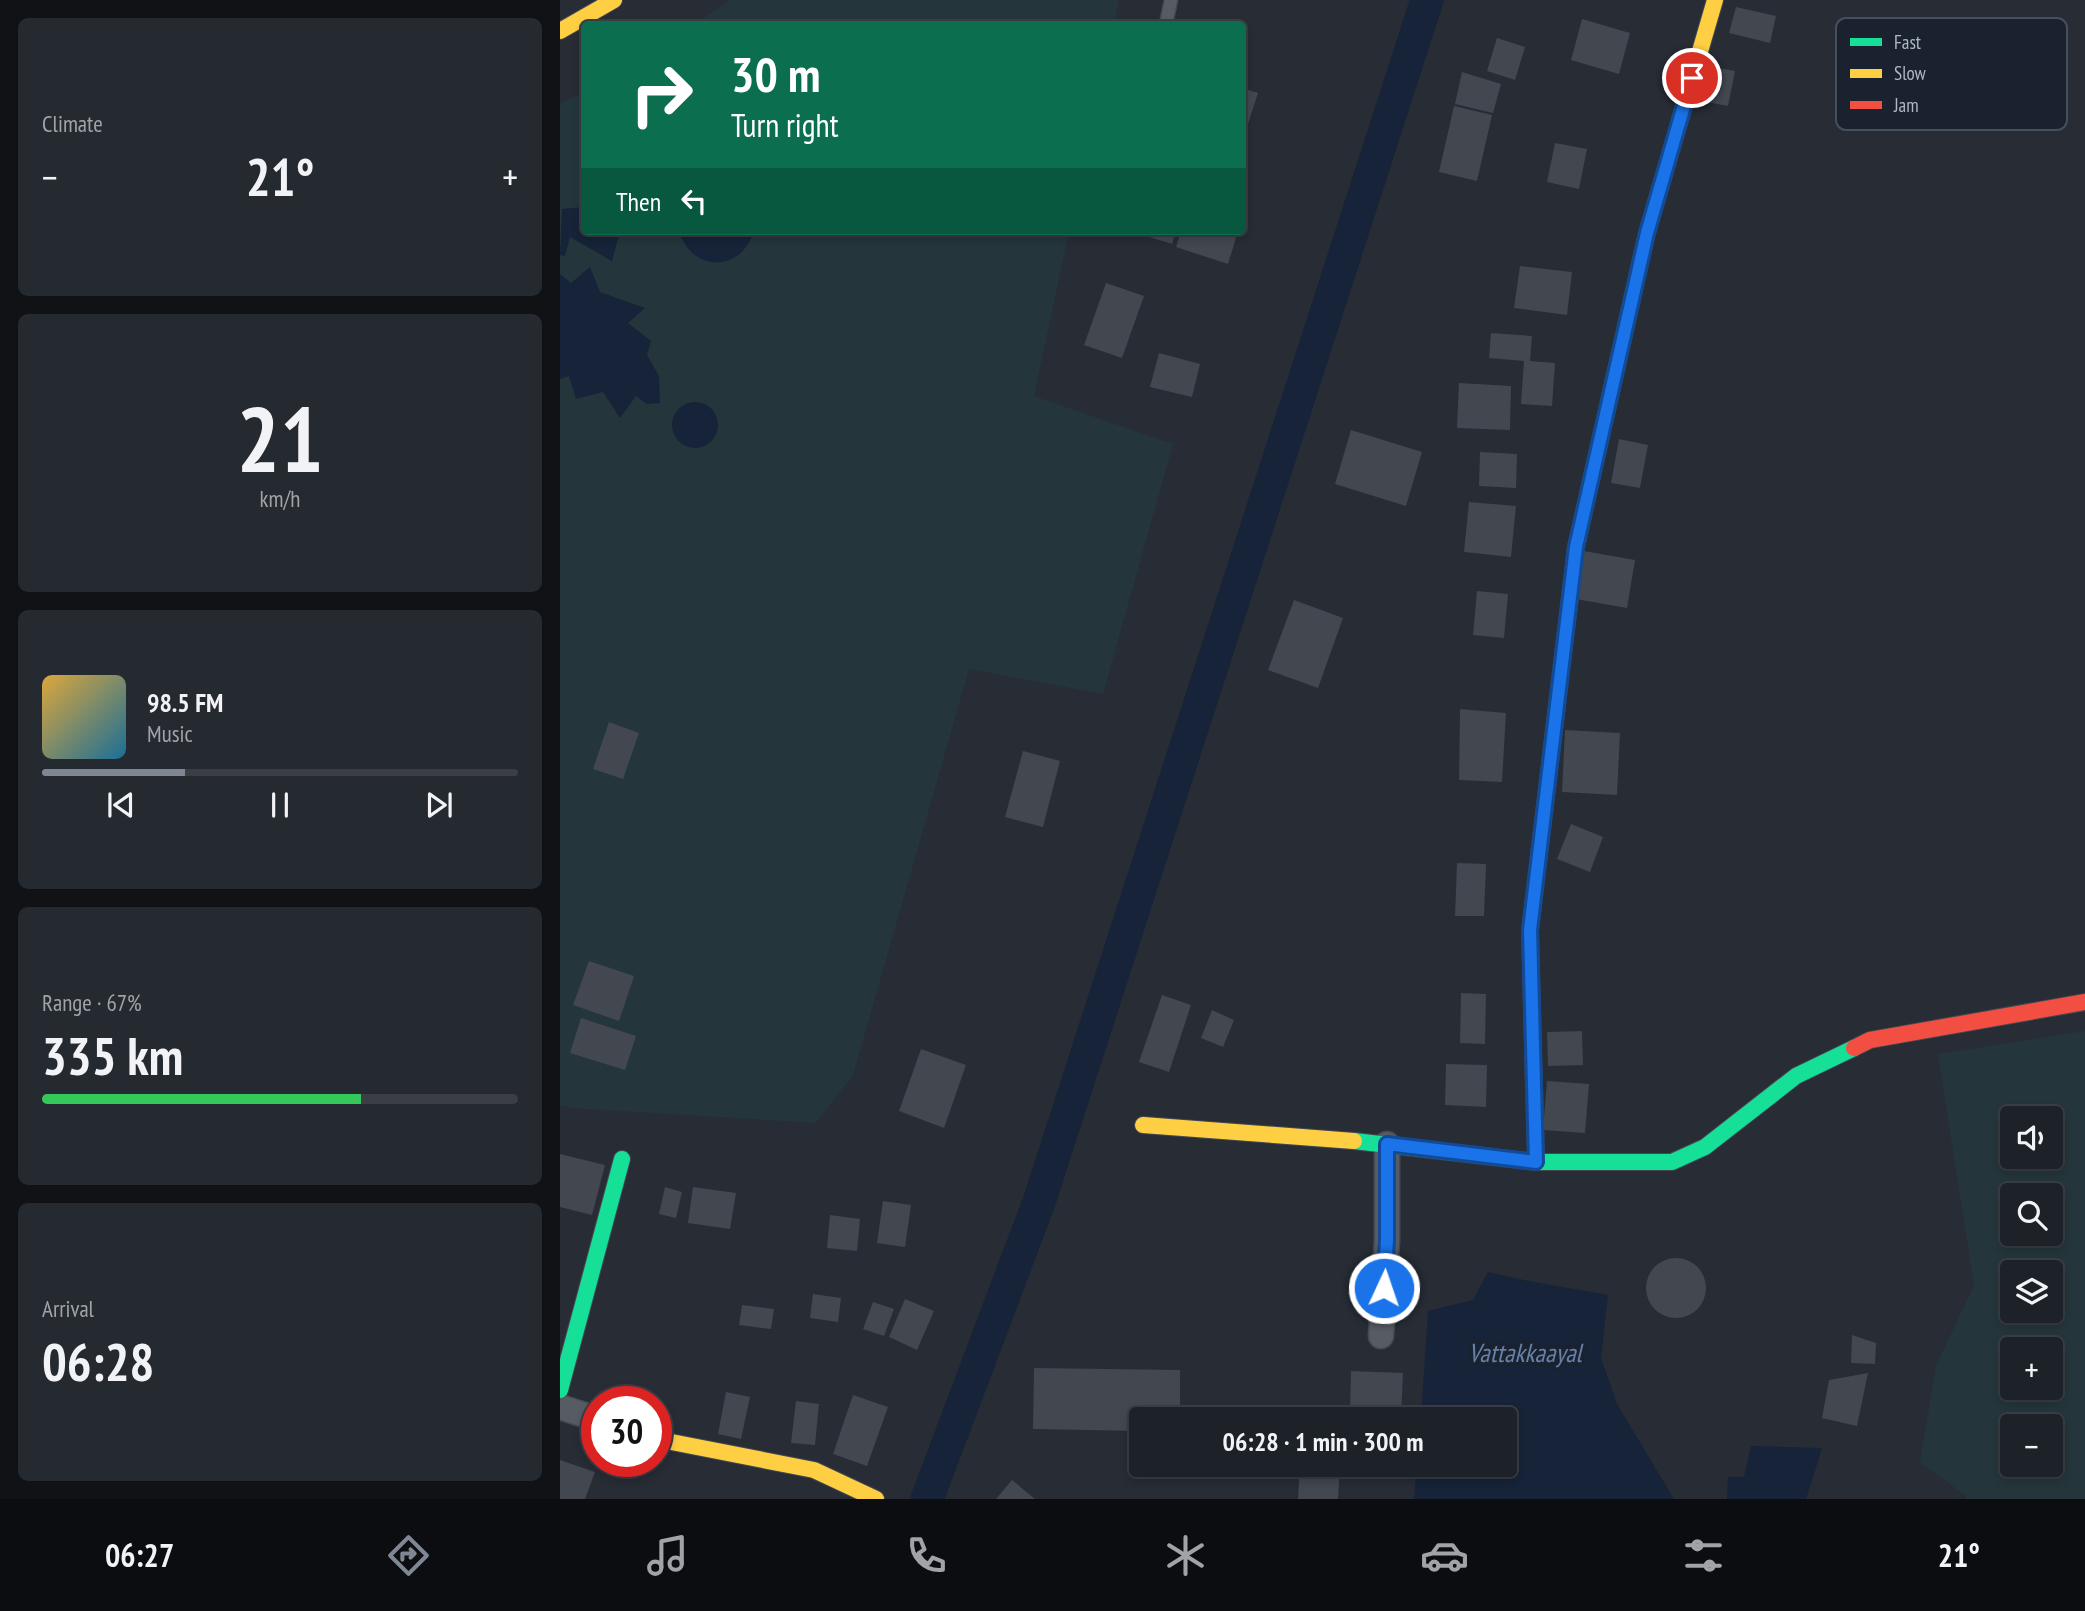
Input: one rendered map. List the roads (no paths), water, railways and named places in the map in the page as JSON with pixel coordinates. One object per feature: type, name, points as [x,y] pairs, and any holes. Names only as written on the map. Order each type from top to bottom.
[{"type":"street","points":[[560,32],[614,0]]},
{"type":"street","points":[[1536,1162],[1530,930],[1576,547],[1647,233],[1715,0]]},
{"type":"street","points":[[1143,1125],[1387,1144],[1536,1162],[1672,1162],[1705,1147],[1796,1076],[1870,1040],[2085,1002]]},
{"type":"street","points":[[1381,1336],[1387,1240],[1387,1144]]},
{"type":"street","points":[[560,1390],[622,1159]]},
{"type":"street","points":[[560,1407],[581,1414]]},
{"type":"street","points":[[672,1441],[814,1470],[876,1499]]},
{"type":"lane","points":[[1167,21],[1171,0]]},
{"type":"water","points":[[581,207],[581,235],[619,235],[612,261],[570,237],[565,256],[560,255],[562,209]]},
{"type":"water","points":[[681,235],[752,235],[739,255],[728,261],[705,261],[694,255]]},
{"type":"water","points":[[590,267],[600,292],[645,308],[628,323],[651,341],[647,355],[659,376],[660,403],[647,404],[636,396],[620,418],[603,392],[576,399],[569,376],[560,379],[560,274],[571,283]]},
{"type":"water","points":[[695,402],[711,409],[718,425],[711,441],[695,448],[679,441],[672,425],[679,409]]},
{"type":"water","name":"Vattakkaayal","points":[[1488,1272],[1608,1295],[1601,1358],[1617,1404],[1674,1499],[1414,1499],[1416,1477],[1517,1477],[1517,1407],[1422,1407],[1428,1311],[1473,1300]]},
{"type":"water","points":[[1751,1446],[1822,1448],[1806,1499],[1727,1499],[1728,1477],[1744,1477]]},
{"type":"waterway","points":[[927,1499],[1039,1202],[1427,0]]}]
